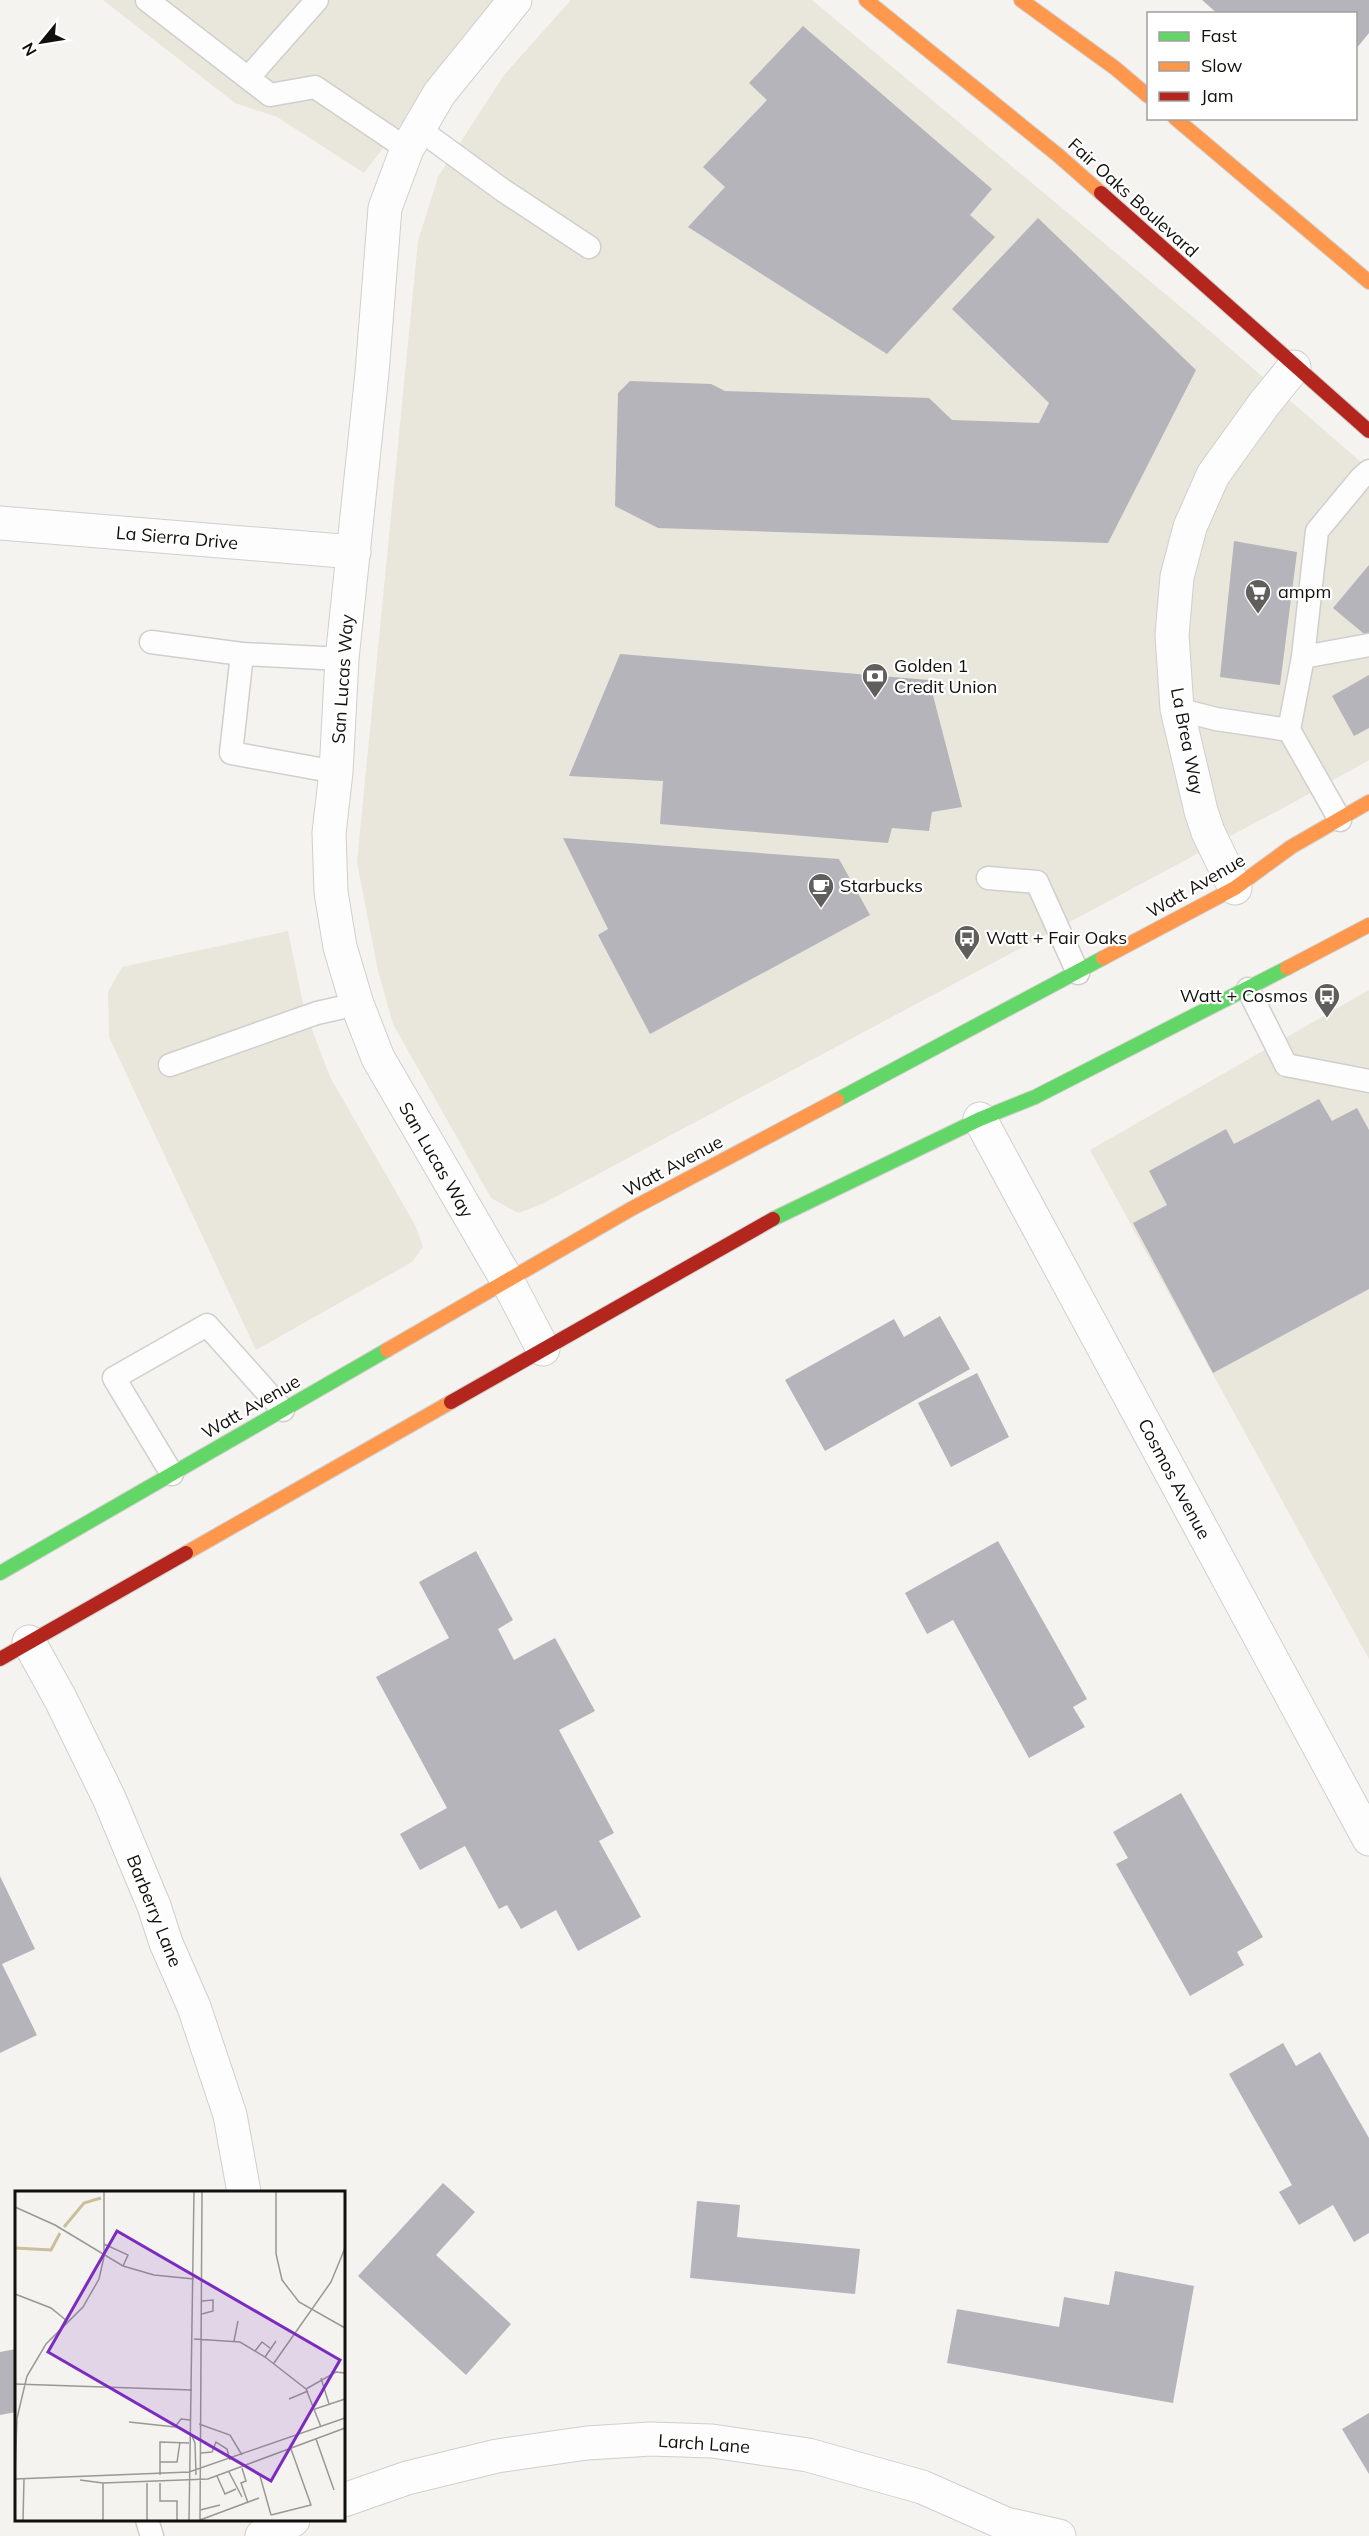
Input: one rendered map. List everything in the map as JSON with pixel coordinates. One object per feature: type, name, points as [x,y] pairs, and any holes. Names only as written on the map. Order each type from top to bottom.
[{"type":"main road","name":"Fair Oaks Boulevard","points":[[866,0],[1059,156],[1294,367],[1369,431]]},
{"type":"main road","points":[[1021,0],[1115,68],[1147,94]]},
{"type":"main road","points":[[1177,120],[1369,282]]},
{"type":"main road","name":"Watt Avenue","points":[[0,1573],[652,1198],[1236,888],[1291,847],[1369,802]]},
{"type":"main road","points":[[1352,934],[1369,908]]},
{"type":"main road","points":[[0,1659],[754,1228],[980,1119],[1035,1097],[1369,925]]},
{"type":"street","name":"San Lucas Way","points":[[515,0],[439,94],[413,139],[385,208],[372,373],[342,659],[336,772],[329,833],[330,892],[340,947],[357,1004],[378,1058],[507,1280],[543,1349]]},
{"type":"street","name":"La Brea Way","points":[[1236,888],[1208,832],[1201,811],[1177,709],[1172,635],[1177,577],[1190,527],[1213,475],[1264,404],[1294,367]]},
{"type":"street","name":"La Sierra Drive","points":[[0,523],[354,552]]},
{"type":"street","name":"Cosmos Avenue","points":[[980,1119],[1369,1839]]},
{"type":"street","name":"Barberry Lane","points":[[29,1642],[61,1700],[109,1798],[154,1906],[166,1943],[194,2007],[230,2115],[244,2191]]},
{"type":"street","name":"Larch Lane","points":[[345,2500],[407,2478],[497,2456],[587,2443],[651,2439],[702,2441],[808,2455],[922,2487],[1005,2530],[1059,2536]]},
{"type":"lane","points":[[147,0],[270,95],[315,87],[504,191],[589,247]]},
{"type":"lane","points":[[248,78],[317,0]]},
{"type":"lane","points":[[1340,820],[1289,730],[1303,657],[1317,531],[1369,471]]},
{"type":"lane","points":[[150,642],[242,654],[342,659]]},
{"type":"lane","points":[[1303,657],[1369,645]]},
{"type":"lane","points":[[242,654],[231,753],[336,772]]},
{"type":"lane","points":[[1177,709],[1216,719],[1289,730]]},
{"type":"lane","points":[[988,878],[1037,882],[1078,973]]},
{"type":"lane","points":[[1248,989],[1286,1065],[1369,1081]]},
{"type":"lane","points":[[170,1065],[317,1013],[357,1004]]},
{"type":"lane","points":[[172,1473],[114,1378],[207,1325],[283,1410]]},
{"type":"lane","points":[[147,2521],[152,2536]]},
{"type":"shaded area","points":[[103,0],[496,0],[364,173],[277,117],[235,103]]},
{"type":"shaded area","points":[[571,0],[812,0],[1211,332],[1369,469],[1369,760],[542,1204],[518,1213],[491,1198],[393,1024],[378,971],[357,862],[418,241],[438,177],[504,75]]},
{"type":"shaded area","points":[[288,931],[304,1008],[330,1077],[415,1225],[423,1247],[412,1262],[256,1350],[109,1037],[108,992],[122,967]]},
{"type":"shaded area","points":[[1369,990],[1369,1659],[1090,1150]]},
{"type":"building","points":[[1202,0],[1369,0],[1369,33],[1357,48],[1357,12],[1216,12]]},
{"type":"building","points":[[803,26],[992,189],[970,215],[995,237],[887,354],[688,227],[725,187],[703,167],[767,100],[749,83]]},
{"type":"building","points":[[1038,218],[1196,370],[1108,543],[658,528],[615,506],[618,393],[630,381],[711,384],[725,391],[929,398],[952,420],[1039,423],[1049,403],[952,309]]},
{"type":"building","name":"ampm","points":[[1234,541],[1297,552],[1280,685],[1220,677]]},
{"type":"building","points":[[1369,565],[1369,638],[1333,608]]},
{"type":"building","points":[[620,654],[929,680],[962,807],[932,812],[929,831],[892,828],[888,843],[660,824],[663,781],[569,776]]},
{"type":"building","points":[[1369,675],[1369,728],[1354,736],[1332,696]]},
{"type":"building","points":[[563,838],[839,859],[870,915],[650,1034],[598,935],[608,929]]},
{"type":"building","points":[[1319,1099],[1332,1121],[1357,1108],[1369,1130],[1369,1289],[1213,1373],[1133,1223],[1167,1205],[1149,1171],[1226,1129],[1234,1144]]},
{"type":"building","points":[[940,1316],[970,1369],[825,1451],[785,1380],[894,1319],[904,1337]]},
{"type":"building","points":[[977,1373],[1009,1437],[951,1467],[918,1403]]},
{"type":"building","points":[[998,1541],[1087,1699],[1073,1707],[1085,1727],[1029,1758],[953,1620],[927,1634],[905,1593]]},
{"type":"building","points":[[476,1551],[513,1620],[498,1629],[514,1660],[555,1638],[595,1711],[559,1730],[614,1833],[599,1841],[641,1917],[578,1951],[556,1910],[521,1929],[507,1905],[499,1909],[465,1846],[420,1870],[400,1834],[447,1808],[376,1677],[449,1638],[419,1582]]},
{"type":"building","points":[[1181,1793],[1263,1937],[1237,1952],[1244,1965],[1190,1996],[1116,1864],[1128,1858],[1113,1832]]},
{"type":"building","points":[[0,1876],[35,1949],[2,1964],[37,2035],[0,2053]]},
{"type":"building","points":[[1283,2043],[1296,2066],[1320,2052],[1369,2138],[1369,2233],[1354,2242],[1333,2205],[1299,2225],[1279,2192],[1292,2185],[1229,2074]]},
{"type":"building","points":[[443,2183],[475,2212],[436,2255],[511,2324],[466,2375],[358,2276]]},
{"type":"building","points":[[697,2201],[740,2205],[737,2237],[860,2249],[855,2294],[690,2278]]},
{"type":"building","points":[[1115,2271],[1194,2286],[1173,2403],[947,2363],[957,2309],[1059,2327],[1064,2297],[1109,2305]]},
{"type":"building","points":[[15,2349],[15,2412],[0,2415],[0,2352]]},
{"type":"building","points":[[1369,2413],[1369,2474],[1342,2429]]},
{"type":"traffic: fast","points":[[837,1100],[1103,958]]},
{"type":"traffic: fast","points":[[773,1219],[980,1119],[1035,1097],[1287,968]]},
{"type":"traffic: fast","points":[[0,1573],[387,1350]]},
{"type":"traffic: slow","points":[[866,0],[1059,156],[1101,193]]},
{"type":"traffic: slow","points":[[1021,0],[1115,68],[1147,95]]},
{"type":"traffic: slow","points":[[1177,120],[1369,282]]},
{"type":"traffic: slow","points":[[1103,958],[1235,888],[1291,847],[1369,802]]},
{"type":"traffic: slow","points":[[1287,968],[1369,925]]},
{"type":"traffic: slow","points":[[387,1350],[631,1209],[837,1100]]},
{"type":"traffic: slow","points":[[186,1553],[451,1402]]},
{"type":"traffic: jam","points":[[1101,193],[1369,431]]},
{"type":"traffic: jam","points":[[451,1402],[773,1219]]},
{"type":"traffic: jam","points":[[0,1659],[186,1553]]},
{"type":"place","name":"ampm","points":[[1258,615]]},
{"type":"place","name":"Golden 1 Credit Union","points":[[875,699]]},
{"type":"place","name":"Starbucks","points":[[821,909]]},
{"type":"place","name":"Watt + Fair Oaks","points":[[967,961]]},
{"type":"place","name":"Watt + Cosmos","points":[[1327,1019]]}]
